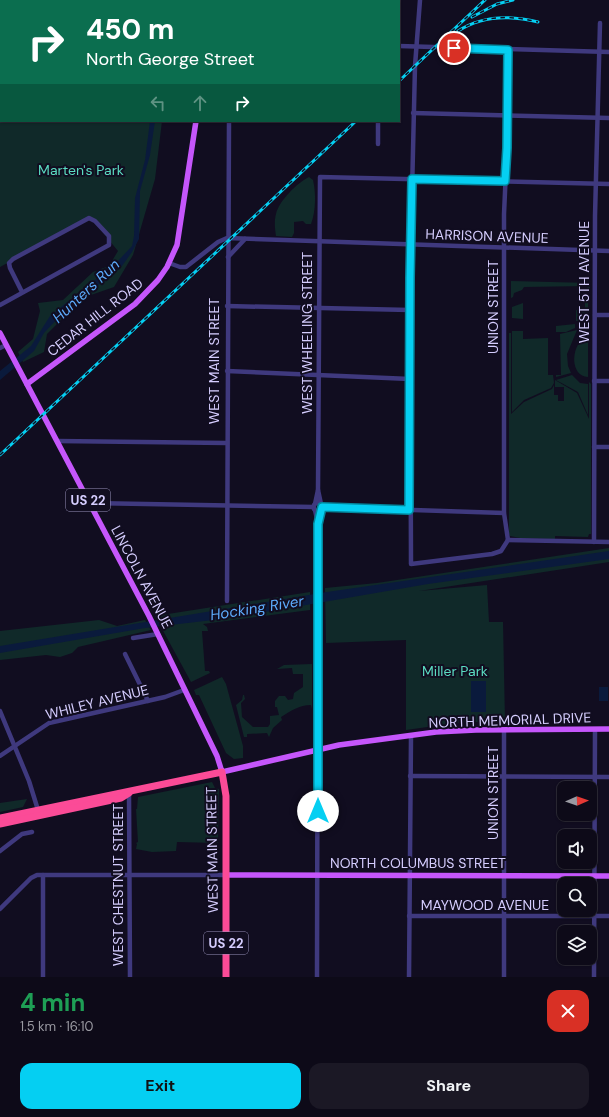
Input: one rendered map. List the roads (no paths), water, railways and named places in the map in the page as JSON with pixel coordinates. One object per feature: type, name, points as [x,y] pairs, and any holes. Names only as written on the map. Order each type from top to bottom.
[{"type":"highway","points":[[0,818],[120,792],[128,793],[222,772]]},
{"type":"highway","name":"WEST MAIN STREET","points":[[222,772],[226,796],[226,977]]},
{"type":"highway","points":[[0,824],[121,798],[128,793]]},
{"type":"main road","name":"CEDAR HILL ROAD","points":[[27,384],[145,295],[158,280],[169,263],[177,245],[181,225],[196,122]]},
{"type":"main road","name":"LINCOLN AVENUE","points":[[0,333],[158,632],[184,690],[212,744],[222,772]]},
{"type":"main road","name":"NORTH MEMORIAL DRIVE","points":[[222,772],[339,745],[411,736],[456,731],[609,729]]},
{"type":"main road","name":"NORTH COLUMBUS STREET","points":[[226,875],[609,876]]},
{"type":"street","points":[[420,0],[413,113],[410,244],[409,510],[411,564],[497,552],[503,549],[508,540],[609,542]]},
{"type":"street","name":"WEST 5TH AVENUE","points":[[594,542],[595,184],[600,23]]},
{"type":"street","points":[[400,46],[609,52]]},
{"type":"street","name":"UNION STREET","points":[[508,50],[508,116],[504,247],[504,512],[508,540]]},
{"type":"street","points":[[413,113],[609,118]]},
{"type":"street","name":"WEST MAIN STREET","points":[[227,601],[228,504],[226,443],[229,122]]},
{"type":"street","points":[[378,122],[378,144]]},
{"type":"street","name":"WEST WHEELING STREET","points":[[317,977],[318,524],[322,507],[318,490],[320,177],[412,179]]},
{"type":"street","points":[[412,179],[609,184]]},
{"type":"street","points":[[0,305],[109,245],[110,239],[105,231],[92,218],[86,219],[11,260],[10,268],[22,292]]},
{"type":"street","points":[[228,257],[245,239]]},
{"type":"street","name":"HARRISON AVENUE","points":[[228,240],[245,239],[609,251]]},
{"type":"street","points":[[169,263],[180,268],[186,267],[218,242],[228,240]]},
{"type":"street","points":[[228,306],[410,310]]},
{"type":"street","points":[[595,315],[609,315]]},
{"type":"street","points":[[0,348],[6,345]]},
{"type":"street","points":[[227,371],[410,379]]},
{"type":"street","points":[[594,381],[609,381]]},
{"type":"street","points":[[57,441],[226,443]]},
{"type":"street","points":[[594,447],[609,447]]},
{"type":"street","name":"WEST WHEELING STREET","points":[[318,490],[314,507],[318,524]]},
{"type":"street","points":[[90,503],[228,504],[504,512]]},
{"type":"street","points":[[314,507],[322,507]]},
{"type":"street","points":[[133,638],[158,632]]},
{"type":"street","points":[[125,654],[148,700]]},
{"type":"street","name":"WHILEY AVENUE","points":[[0,756],[43,726],[55,721],[148,700],[184,690]]},
{"type":"street","points":[[0,711],[15,746],[38,810]]},
{"type":"street","name":"UNION STREET","points":[[504,730],[504,977]]},
{"type":"street","points":[[595,730],[595,876]]},
{"type":"street","points":[[409,977],[411,736]]},
{"type":"street","points":[[410,776],[609,777]]},
{"type":"street","name":"WEST CHESTNUT STREET","points":[[128,793],[130,977]]},
{"type":"street","points":[[0,851],[19,836],[32,832]]},
{"type":"street","points":[[0,909],[31,878],[37,875],[226,875]]},
{"type":"street","points":[[43,875],[43,977]]},
{"type":"street","name":"MAYWOOD AVENUE","points":[[409,916],[557,916]]},
{"type":"street","name":"MAYWOOD AVENUE","points":[[597,916],[609,916]]},
{"type":"street","points":[[594,977],[595,917]]},
{"type":"water","name":"Hunters Run","points":[[150,122],[155,122],[150,155],[140,191],[139,239],[132,252],[122,266],[61,315],[44,333],[34,351],[0,380],[0,371],[31,346],[50,316],[116,263],[132,246],[134,236],[135,198],[145,160]]},
{"type":"water","name":"Hocking River","points":[[609,551],[609,559],[428,584],[230,618],[145,628],[0,653],[0,646],[327,592]]},
{"type":"water","points":[[471,681],[486,681],[486,712],[471,712]]},
{"type":"water","points":[[599,687],[608,687],[608,701],[599,701]]},
{"type":"railway","points":[[400,80],[485,0]]},
{"type":"railway","points":[[472,17],[497,4],[513,0]]},
{"type":"railway","points":[[458,31],[487,19],[517,18],[538,22]]},
{"type":"railway","points":[[0,455],[355,122]]},
{"type":"park label","name":"Marten's Park","points":[[81,170]]},
{"type":"park label","name":"Miller Park","points":[[455,671]]}]
